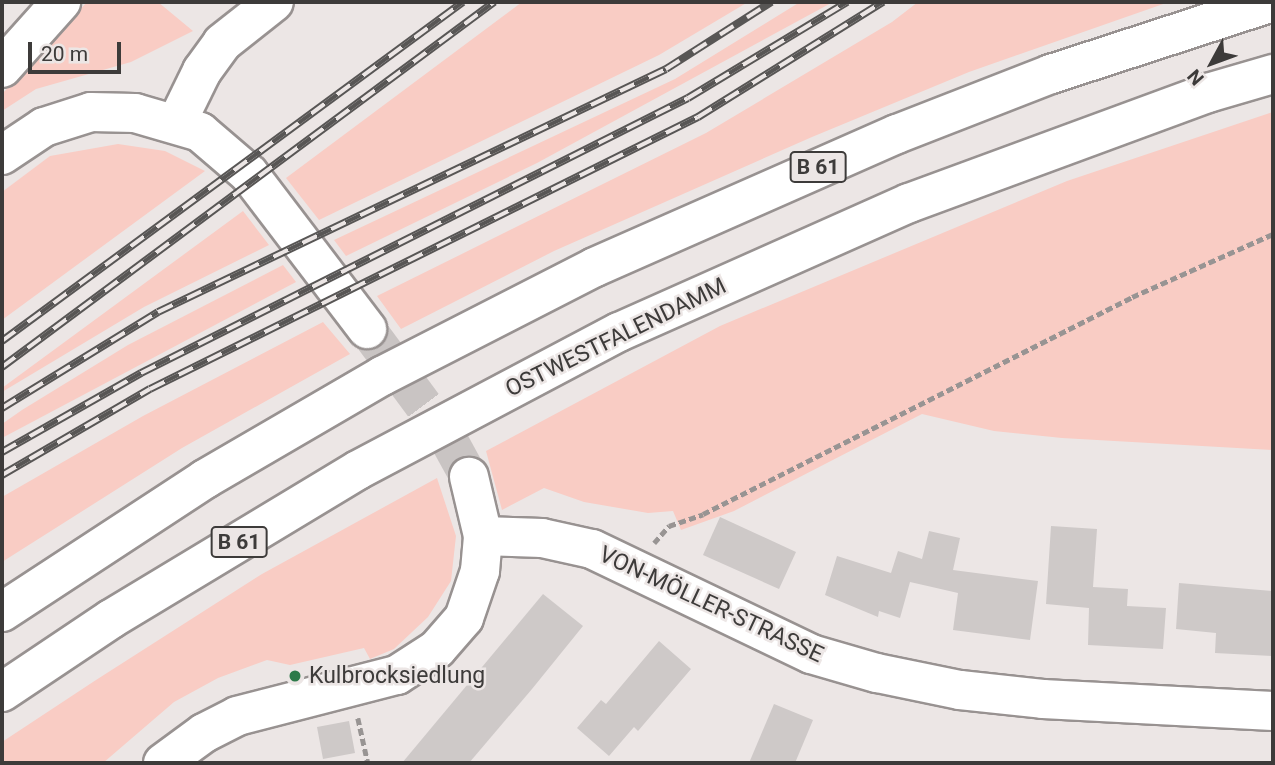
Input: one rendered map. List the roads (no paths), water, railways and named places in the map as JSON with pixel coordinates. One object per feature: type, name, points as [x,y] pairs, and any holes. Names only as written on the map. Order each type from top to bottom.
[{"type":"main road","points":[[2,68],[61,2]]},
{"type":"main road","points":[[177,122],[202,71],[222,43],[274,2]]},
{"type":"main road","name":"B 61","points":[[2,612],[205,479],[382,376],[595,267],[910,129],[1051,74],[1273,2]]},
{"type":"main road","name":"OSTWESTFALENDAMM","points":[[2,692],[111,618],[358,470],[619,332],[909,203],[1208,93],[1273,74]]},
{"type":"main road","points":[[2,155],[44,127],[90,112],[135,113],[177,122],[200,132],[249,174],[367,329]]},
{"type":"main road","points":[[163,763],[204,733],[237,716],[397,675],[438,649],[464,618],[480,571],[483,536],[469,477]]},
{"type":"main road","name":"VON-MÖLLER-STRASSE","points":[[483,536],[542,538],[592,549],[643,570],[764,633],[811,654],[877,673],[960,690],[1043,699],[1273,711]]},
{"type":"tunnel","points":[[367,329],[447,437],[469,477]]},
{"type":"railway","points":[[2,341],[463,2]]},
{"type":"railway","points":[[2,367],[494,2]]},
{"type":"railway","points":[[2,408],[158,312],[666,69],[771,2]]},
{"type":"railway","points":[[2,452],[141,373],[688,98],[847,2]]},
{"type":"railway","points":[[2,475],[150,389],[698,117],[883,2]]},
{"type":"place","name":"Kulbrocksiedlung","points":[[295,676]]}]
